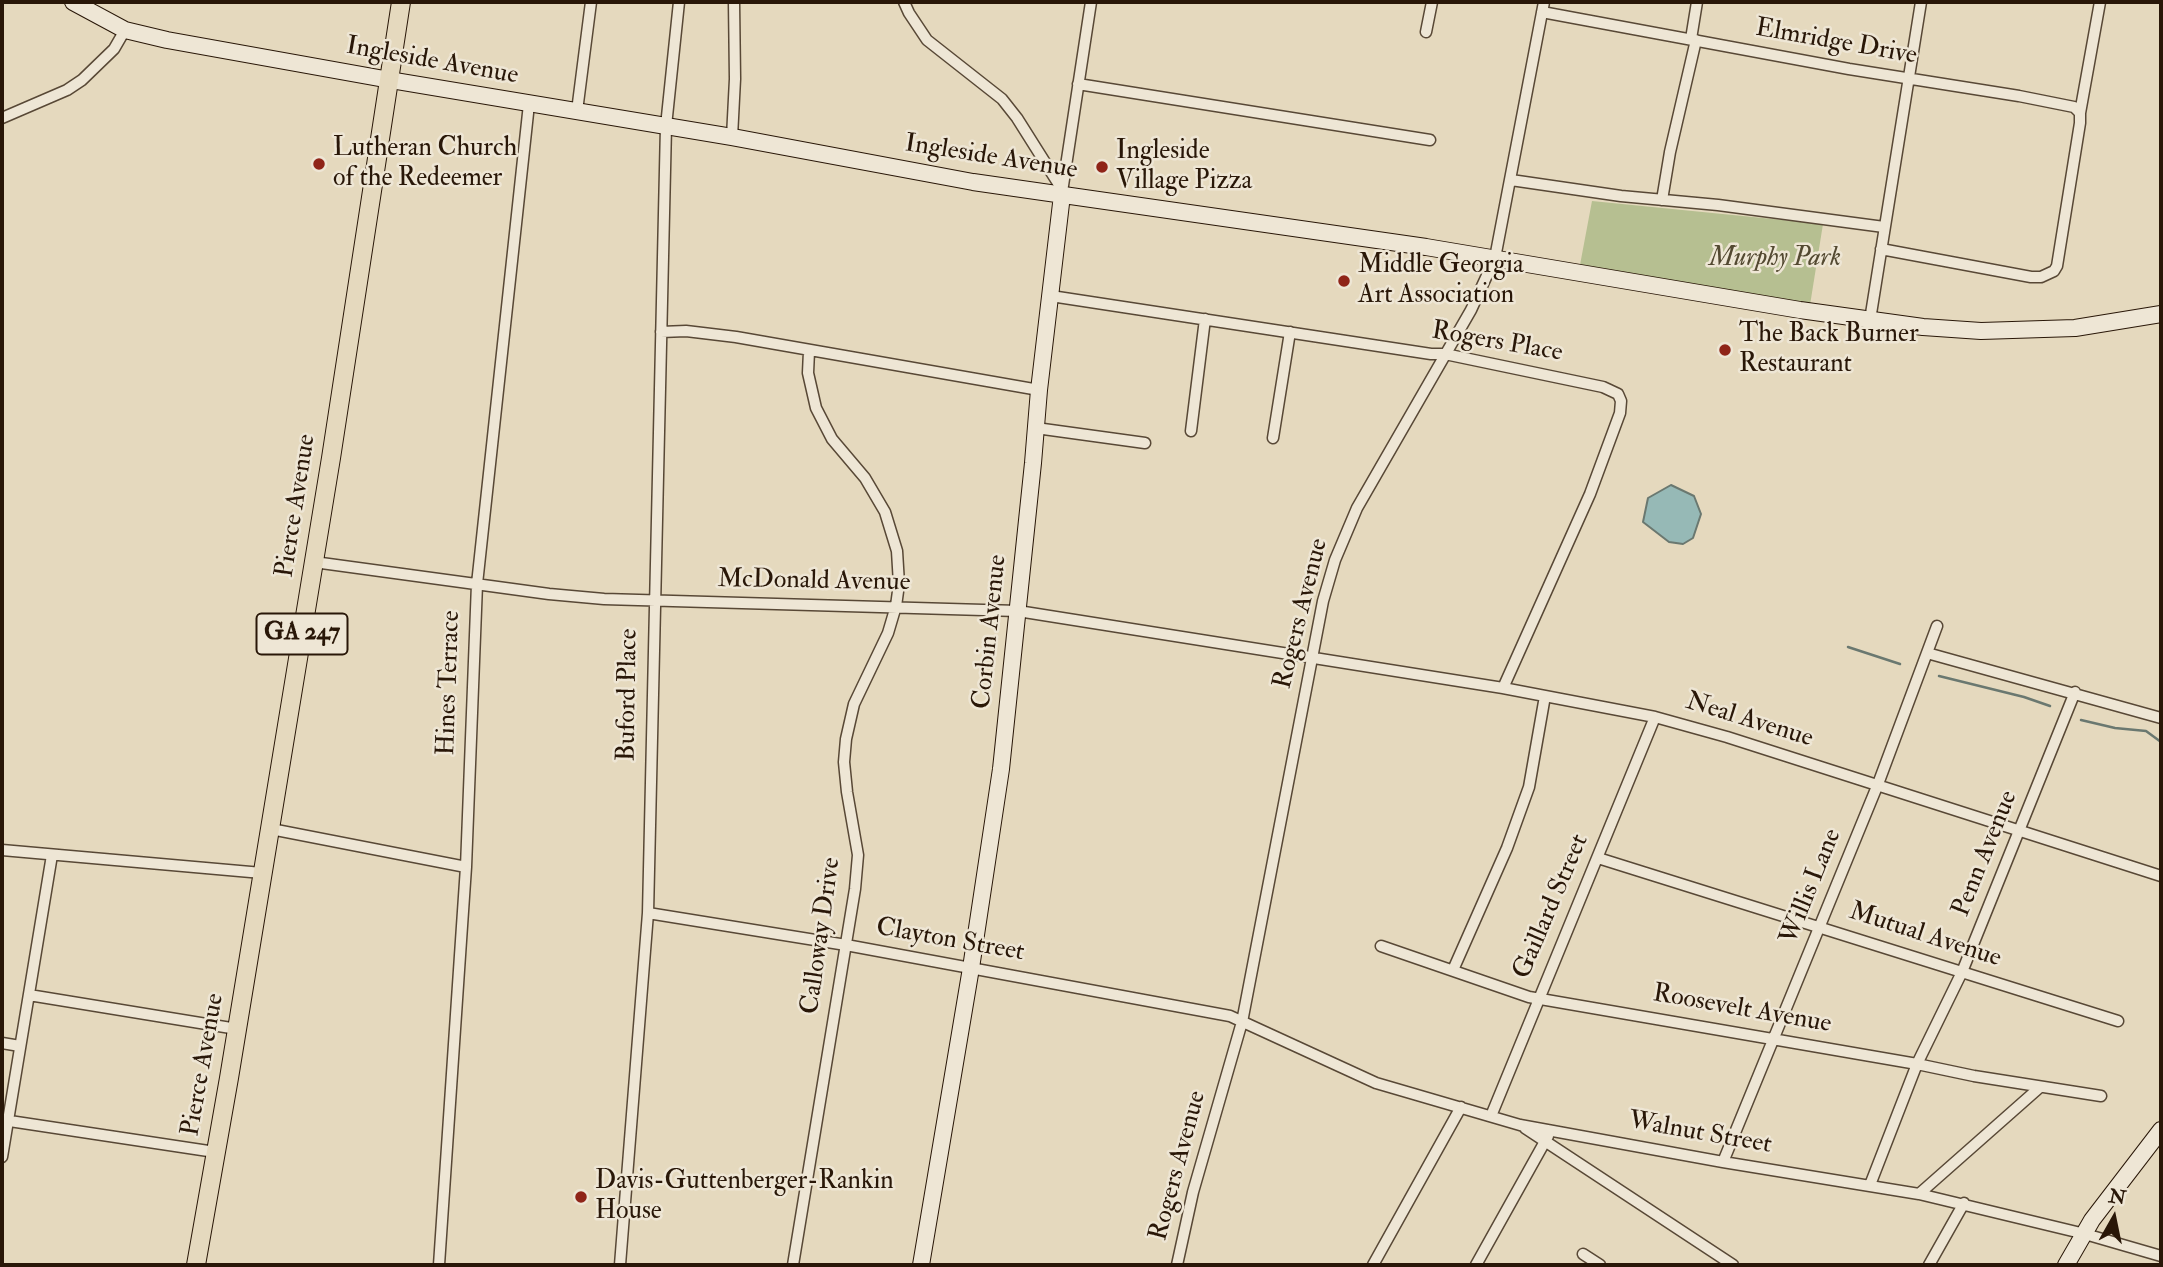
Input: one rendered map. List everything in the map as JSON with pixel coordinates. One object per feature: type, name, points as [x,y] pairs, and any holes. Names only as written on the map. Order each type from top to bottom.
[{"type":"main road","name":"Pierce Avenue","points":[[196,1265],[271,829],[401,2]]},
{"type":"street","name":"Ingleside Avenue","points":[[72,2],[125,30],[390,80],[732,137],[973,182],[1495,258],[1870,320],[1980,331],[2036,330],[2075,328],[2161,314]]},
{"type":"street","points":[[577,111],[591,2]]},
{"type":"street","name":"Buford Place","points":[[620,1265],[648,913],[666,126],[679,2]]},
{"type":"street","points":[[732,137],[735,79],[734,2]]},
{"type":"street","points":[[904,2],[927,40],[1002,99],[1058,183],[1062,195]]},
{"type":"street","name":"Corbin Avenue","points":[[921,1265],[1001,769],[1039,390],[1062,195],[1091,2]]},
{"type":"street","points":[[1426,32],[1432,2]]},
{"type":"street","points":[[1662,200],[1693,40],[1697,2]]},
{"type":"street","points":[[1870,320],[1921,2]]},
{"type":"street","points":[[1881,249],[2031,277],[2051,273],[2057,266],[2100,2]]},
{"type":"street","name":"Elmridge Drive","points":[[1543,7],[1693,40],[2019,96],[2074,107],[2080,113]]},
{"type":"street","name":"Rogers Avenue","points":[[1177,1265],[1193,1192],[1242,1022],[1323,601],[1348,526],[1471,310],[1495,258],[1543,7]]},
{"type":"street","points":[[2,118],[67,90],[82,80],[114,49],[125,30]]},
{"type":"street","points":[[1078,84],[1430,140]]},
{"type":"street","name":"Hines Terrace","points":[[439,1265],[466,867],[477,584],[529,104]]},
{"type":"street","points":[[1511,180],[1884,227]]},
{"type":"street","name":"Rogers Place","points":[[1051,296],[1445,354],[1603,387],[1618,394],[1621,401],[1620,413],[1590,494],[1503,688]]},
{"type":"street","points":[[1191,431],[1205,319]]},
{"type":"street","points":[[662,332],[686,331],[736,337],[1039,390]]},
{"type":"street","points":[[1273,438],[1290,332]]},
{"type":"street","name":"Calloway Drive","points":[[793,1265],[846,945],[858,855],[847,792],[844,762],[846,739],[854,704],[888,633],[899,584],[897,551],[885,512],[864,478],[832,439],[816,408],[808,373],[809,351]]},
{"type":"street","points":[[1036,428],[1145,443]]},
{"type":"street","name":"McDonald Avenue","points":[[314,562],[549,594],[654,601],[1018,611],[1312,659]]},
{"type":"street","name":"Willis Lane","points":[[1723,1162],[1878,784],[1937,626]]},
{"type":"street","points":[[1927,653],[2161,718]]},
{"type":"street","name":"Neal Avenue","points":[[1312,659],[1503,688],[1655,717],[1878,784],[2161,876]]},
{"type":"street","name":"Penn Avenue","points":[[1870,1185],[1917,1064],[1962,972],[2075,692]]},
{"type":"street","points":[[1453,970],[1507,848],[1529,787],[1545,696]]},
{"type":"street","name":"Gaillard Street","points":[[1491,1115],[1655,717]]},
{"type":"street","points":[[271,829],[466,867]]},
{"type":"street","points":[[2,850],[262,873]]},
{"type":"street","points":[[2,1157],[5,1120],[52,855]]},
{"type":"street","name":"Mutual Avenue","points":[[1598,858],[2118,1021]]},
{"type":"street","name":"Clayton Street","points":[[648,913],[846,945],[1230,1016],[1242,1022]]},
{"type":"street","name":"Roosevelt Avenue","points":[[1381,947],[1529,996],[2101,1096]]},
{"type":"street","points":[[29,995],[237,1029]]},
{"type":"street","name":"Walnut Street","points":[[1242,1022],[1367,1079],[1520,1125],[1964,1203],[2161,1256]]},
{"type":"street","points":[[2,1043],[20,1046]]},
{"type":"street","points":[[1919,1194],[2039,1087]]},
{"type":"street","points":[[1373,1265],[1461,1107]]},
{"type":"street","points":[[5,1120],[215,1152]]},
{"type":"street","points":[[1520,1125],[1733,1265]]},
{"type":"street","points":[[2066,1265],[2113,1192],[2161,1130]]},
{"type":"street","points":[[1476,1265],[1552,1131]]},
{"type":"street","points":[[1929,1265],[1964,1203]]},
{"type":"street","points":[[1583,1254],[1600,1265]]},
{"type":"green space","name":"Murphy Park","points":[[1592,201],[1823,224],[1810,305],[1580,265]]},
{"type":"water","points":[[1671,485],[1694,496],[1701,514],[1693,538],[1683,544],[1669,542],[1643,522],[1648,498]]},
{"type":"waterway","points":[[1848,647],[1900,664]]},
{"type":"waterway","points":[[1939,676],[2050,706]]},
{"type":"waterway","points":[[2081,720],[2115,728],[2146,731],[2161,742]]},
{"type":"place","name":"Lutheran Church of the Redeemer","points":[[319,164]]},
{"type":"place","name":"Ingleside Village Pizza","points":[[1102,167]]},
{"type":"place","name":"Middle Georgia Art Association","points":[[1344,281]]},
{"type":"place","name":"The Back Burner Restaurant","points":[[1725,350]]},
{"type":"place","name":"Davis-Guttenberger-Rankin House","points":[[581,1197]]}]
